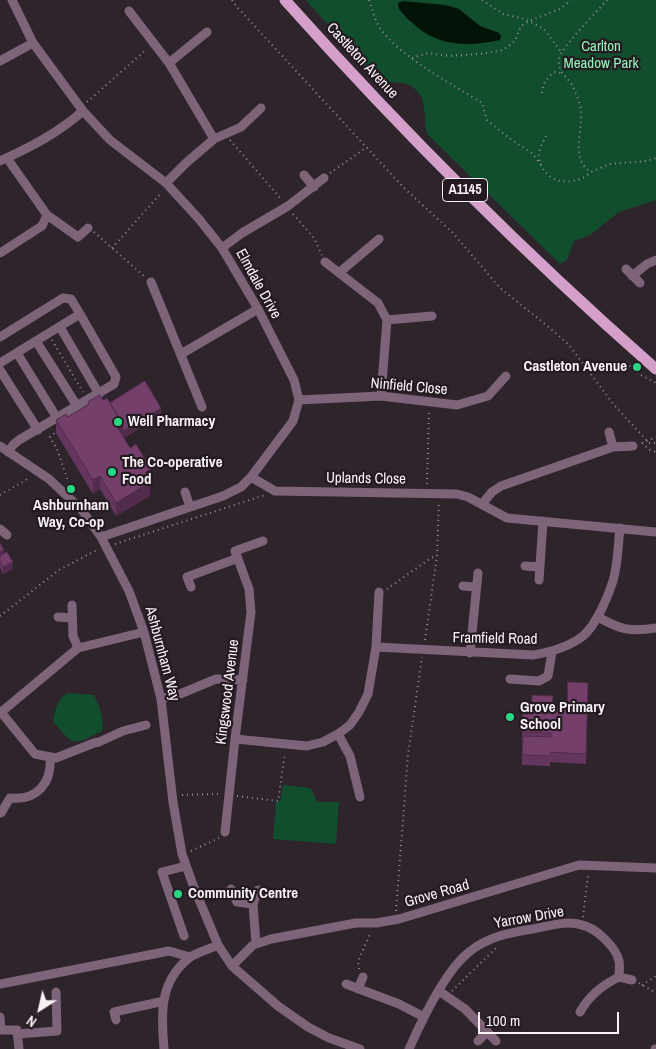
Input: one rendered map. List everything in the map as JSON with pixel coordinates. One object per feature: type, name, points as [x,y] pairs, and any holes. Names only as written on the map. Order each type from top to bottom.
[{"type":"main road","name":"Castleton Avenue","points":[[285,0],[324,44],[474,199],[656,369]]},
{"type":"street","name":"Elmdale Drive","points":[[12,0],[33,43],[83,111],[110,140],[166,183],[199,218],[222,248],[258,309],[294,380],[299,400]]},
{"type":"street","points":[[129,11],[170,63],[214,140]]},
{"type":"street","points":[[170,63],[207,32]]},
{"type":"street","points":[[0,61],[33,43]]},
{"type":"street","points":[[166,183],[186,163],[214,140],[241,127],[261,108]]},
{"type":"street","points":[[83,111],[64,128],[4,160],[47,215],[78,237],[88,228]]},
{"type":"street","points":[[304,175],[314,187]]},
{"type":"street","points":[[222,248],[242,233],[288,206],[324,178]]},
{"type":"street","points":[[0,253],[42,226],[47,215]]},
{"type":"street","points":[[340,272],[379,239]]},
{"type":"street","points":[[640,283],[629,273],[656,260]]},
{"type":"street","points":[[325,262],[378,303],[386,320],[381,396]]},
{"type":"street","points":[[151,282],[202,407]]},
{"type":"street","points":[[0,337],[62,298],[71,299],[116,377],[114,384],[99,394],[4,449]]},
{"type":"street","points":[[181,354],[258,309]]},
{"type":"street","points":[[0,363],[80,314]]},
{"type":"street","points":[[386,320],[432,316]]},
{"type":"street","points":[[60,327],[99,394]]},
{"type":"street","points":[[36,342],[76,406]]},
{"type":"street","points":[[17,353],[57,418]]},
{"type":"street","points":[[0,370],[38,430]]},
{"type":"street","name":"Ninfield Close","points":[[299,400],[381,396],[457,405],[488,396],[506,376]]},
{"type":"street","points":[[103,541],[223,496],[241,487],[251,477],[293,421],[299,400]]},
{"type":"street","points":[[609,432],[613,447]]},
{"type":"street","points":[[482,504],[492,492],[501,486],[613,447],[638,444]]},
{"type":"street","name":"Ashburnham Way","points":[[4,449],[50,479],[81,509],[103,541],[129,591],[144,632],[161,698],[172,796],[182,854],[193,886],[218,945],[232,966],[278,1006],[308,1027],[329,1038],[360,1049]]},
{"type":"street","name":"Uplands Close","points":[[251,477],[275,491],[457,494],[468,497],[506,518],[656,532]]},
{"type":"street","points":[[185,492],[190,507]]},
{"type":"street","points":[[539,580],[543,521]]},
{"type":"street","name":"Framfield Road","points":[[376,647],[517,655],[552,652],[577,641],[598,617],[613,582],[620,528]]},
{"type":"street","points":[[191,587],[187,577],[238,558],[235,551],[264,541]]},
{"type":"street","name":"Kingswood Avenue","points":[[225,832],[251,612],[249,589],[238,558]]},
{"type":"street","points":[[525,566],[540,567]]},
{"type":"street","points":[[470,653],[478,573]]},
{"type":"street","points":[[463,586],[476,587]]},
{"type":"street","points":[[235,739],[307,746],[323,742],[350,725],[368,694],[376,647],[379,592]]},
{"type":"street","points":[[72,605],[73,636],[78,648]]},
{"type":"street","points":[[598,617],[617,627],[638,630],[656,628]]},
{"type":"street","points":[[58,618],[72,618]]},
{"type":"street","points":[[144,632],[78,648],[0,712],[35,754],[56,758],[123,731],[146,725]]},
{"type":"street","points":[[510,679],[540,681],[548,676],[552,652]]},
{"type":"street","points":[[161,698],[180,694],[216,679],[244,680]]},
{"type":"street","points":[[338,734],[350,756],[360,797]]},
{"type":"street","points":[[1,814],[10,798],[22,799],[38,790],[48,781],[51,769],[50,757]]},
{"type":"street","name":"Grove Road","points":[[232,966],[256,944],[270,939],[356,923],[396,920],[579,865],[656,868]]},
{"type":"street","points":[[184,936],[162,872],[186,866]]},
{"type":"street","points":[[231,889],[237,902],[253,904]]},
{"type":"street","points":[[256,944],[253,904],[258,890]]},
{"type":"street","name":"Yarrow Drive","points":[[409,1049],[424,1017],[443,994],[455,967],[468,953],[486,940],[503,934],[564,924],[583,924],[610,944],[619,960],[619,977]]},
{"type":"street","points":[[164,1049],[162,1015],[164,1001],[173,976],[190,957],[218,945]]},
{"type":"street","points":[[0,984],[169,951],[190,957]]},
{"type":"street","points":[[358,989],[363,977]]},
{"type":"street","points":[[580,1012],[582,998],[605,983],[619,977],[632,980]]},
{"type":"street","points":[[346,984],[399,1004],[424,1017]]},
{"type":"street","points":[[0,1017],[1,1030],[17,1032],[57,1031],[56,992]]},
{"type":"street","points":[[443,994],[465,1009],[496,1041]]},
{"type":"street","points":[[116,1020],[114,1012],[164,1001]]},
{"type":"street","points":[[17,1032],[19,1049]]},
{"type":"street","points":[[478,1041],[488,1032]]},
{"type":"path","points":[[232,0],[404,188],[453,233],[500,288],[550,328],[569,346],[614,405],[649,443],[656,443]]},
{"type":"path","points":[[369,0],[372,13],[379,27],[398,48],[482,103],[487,120],[533,154],[550,176],[559,181],[571,182],[584,178],[591,172],[610,164],[646,161],[656,158]]},
{"type":"path","points":[[482,0],[503,14],[529,21],[544,29],[561,52]]},
{"type":"path","points":[[412,58],[428,53],[449,56],[473,55],[503,50],[516,41],[521,26],[560,9],[571,0]]},
{"type":"path","points":[[601,0],[604,4]]},
{"type":"path","points":[[591,172],[584,165],[579,147],[581,122],[579,103],[571,84],[561,73],[559,59],[561,52],[607,0]]},
{"type":"path","points":[[83,111],[88,101],[154,43]]},
{"type":"path","points":[[542,93],[548,76],[555,72],[561,73]]},
{"type":"path","points":[[227,134],[232,143],[314,238],[325,262]]},
{"type":"path","points":[[541,165],[540,148],[546,136]]},
{"type":"path","points":[[324,178],[367,147]]},
{"type":"path","points":[[112,248],[165,190],[166,183]]},
{"type":"path","points":[[88,228],[151,282]]},
{"type":"path","points":[[48,333],[88,400]]},
{"type":"path","points":[[626,362],[639,374],[656,383]]},
{"type":"path","points":[[427,494],[430,402]]},
{"type":"path","points":[[60,429],[50,437],[57,449],[68,481]]},
{"type":"path","points":[[647,441],[656,437]]},
{"type":"path","points":[[638,444],[656,452]]},
{"type":"path","points":[[0,495],[30,476]]},
{"type":"path","points":[[0,616],[59,570],[103,541],[118,544],[275,491]]},
{"type":"path","points":[[396,920],[408,755],[437,556],[440,494]]},
{"type":"path","points":[[379,592],[389,588],[431,558],[437,556]]},
{"type":"path","points":[[172,796],[215,793],[278,801],[286,744]]},
{"type":"path","points":[[182,854],[222,836],[225,832]]},
{"type":"path","points":[[583,924],[589,866]]},
{"type":"path","points":[[363,977],[360,975],[358,960],[376,923]]},
{"type":"path","points":[[443,994],[501,944],[503,934]]},
{"type":"path","points":[[642,985],[656,976]]},
{"type":"path","points":[[632,980],[656,993]]},
{"type":"green space","name":"Carlton Meadow Park","points":[[306,0],[656,0],[656,200],[619,212],[590,235],[574,241],[567,260],[560,264],[427,134],[424,105],[416,90],[406,84],[383,81],[373,76]],"holes":[[[398,3],[445,5],[459,9],[480,26],[499,33],[493,41],[446,42],[407,19],[399,9]]]},
{"type":"green space","points":[[68,693],[94,695],[101,713],[102,731],[79,741],[70,740],[65,736],[53,721],[59,701]]},
{"type":"green space","points":[[283,785],[311,788],[317,802],[339,802],[336,844],[273,839],[276,802],[280,802]]},
{"type":"shaded area","points":[[403,1],[445,5],[459,9],[480,26],[499,33],[501,36],[500,40],[470,44],[444,41],[432,37],[410,21],[399,9],[398,3]]},
{"type":"building","points":[[145,381],[161,408],[123,431],[123,425],[110,403]]},
{"type":"building","name":"The Co-operative Food","points":[[100,395],[103,400],[107,398],[123,425],[118,428],[130,448],[136,444],[151,469],[145,473],[150,482],[116,503],[100,476],[93,480],[56,420],[66,414],[68,417]]},
{"type":"building","points":[[0,543],[4,550],[0,552]]},
{"type":"building","points":[[7,552],[13,562],[3,567],[0,556]]},
{"type":"building","points":[[568,682],[588,683],[586,754],[550,752],[550,756],[522,755],[523,736],[551,737],[551,733],[522,732],[523,705],[532,705],[532,695],[553,696],[552,706],[567,706]]},
{"type":"place","name":"Castleton Avenue","points":[[637,367]]},
{"type":"place","name":"Well Pharmacy","points":[[118,422]]},
{"type":"place","name":"The Co-operative Food","points":[[112,472]]},
{"type":"place","name":"Ashburnham Way, Co-op","points":[[71,489]]},
{"type":"place","name":"Grove Primary School","points":[[510,717]]},
{"type":"place","name":"Community Centre","points":[[178,894]]}]
